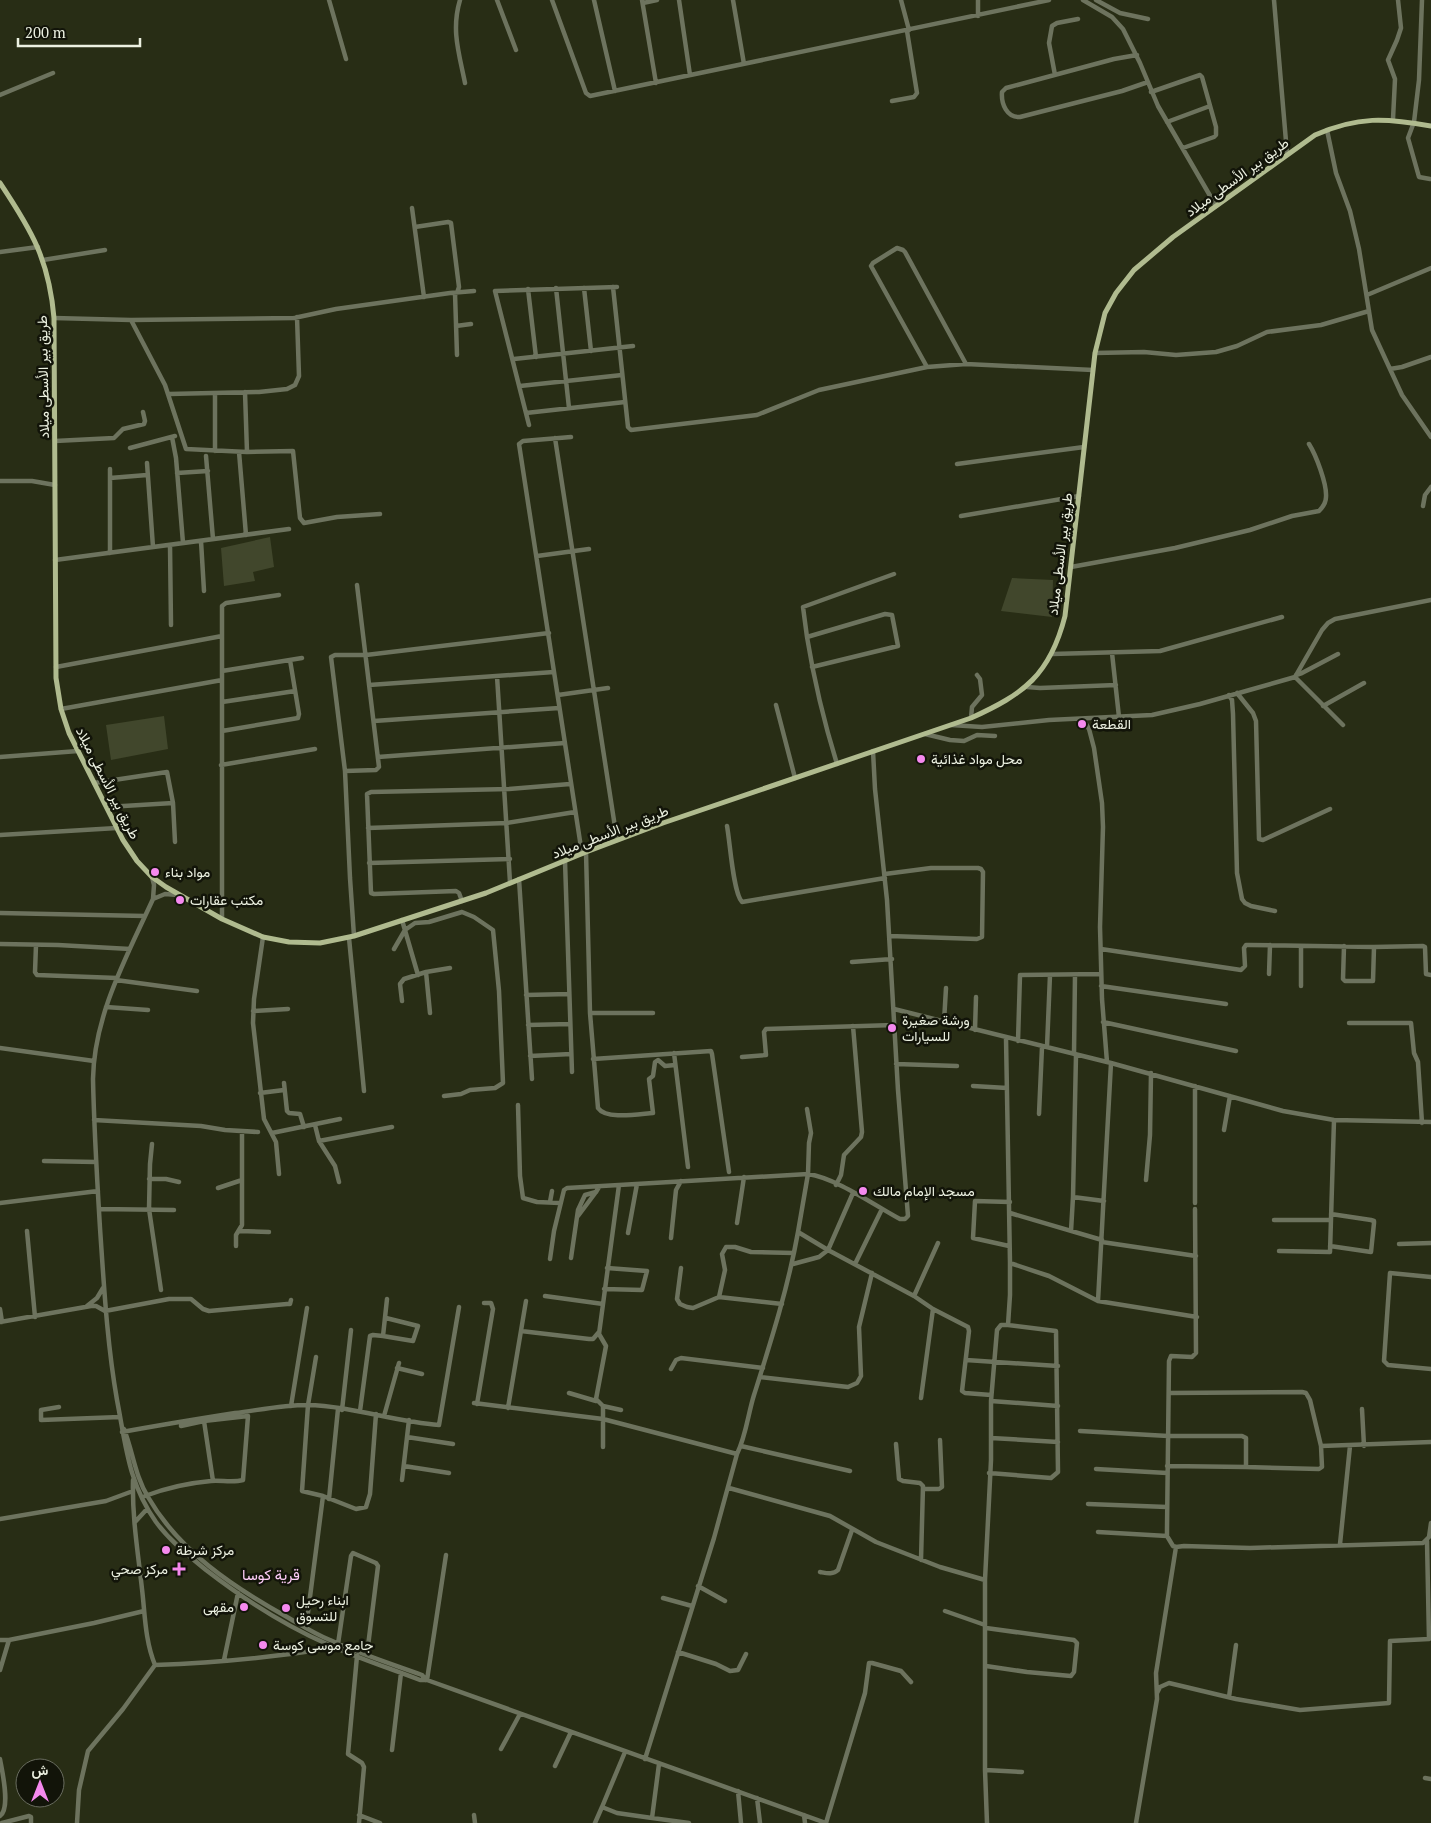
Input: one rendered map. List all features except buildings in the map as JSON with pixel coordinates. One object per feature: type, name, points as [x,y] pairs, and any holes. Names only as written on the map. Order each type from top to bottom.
[{"type":"main road","name":"طريق بير الأسطى ميلاد","points":[[0,183],[17,208],[38,247],[44,260],[51,289],[54,318],[57,689],[61,709],[78,751],[130,851],[152,877],[178,895],[222,919],[263,937],[289,942],[309,943],[330,942],[352,937],[462,901],[617,840],[971,718],[1002,704],[1027,687],[1052,654],[1065,616],[1095,353],[1105,313],[1116,293],[1127,279],[1159,248],[1315,135],[1340,125],[1367,120],[1393,119],[1431,126]]},
{"type":"street","points":[[329,0],[346,59]]},
{"type":"street","points":[[460,0],[455,19],[455,32],[465,83]]},
{"type":"street","points":[[496,0],[516,50]]},
{"type":"street","points":[[552,0],[586,93],[590,96],[908,31],[978,16],[1029,2],[1049,0]]},
{"type":"street","points":[[594,0],[615,91]]},
{"type":"street","points":[[656,83],[642,1],[657,0]]},
{"type":"street","points":[[678,0],[690,75]]},
{"type":"street","points":[[733,0],[744,64]]},
{"type":"street","points":[[892,101],[916,95],[908,31],[901,0]]},
{"type":"street","points":[[978,0],[978,16]]},
{"type":"street","points":[[1083,0],[1118,23],[1136,55],[1151,92],[1167,122],[1216,206]]},
{"type":"street","points":[[1096,0],[1120,13],[1148,19]]},
{"type":"street","points":[[1274,0],[1287,154]]},
{"type":"street","points":[[1393,119],[1395,79],[1388,60],[1398,40],[1401,28],[1398,0]]},
{"type":"street","points":[[1422,0],[1420,68],[1414,122],[1408,138],[1418,178],[1430,179]]},
{"type":"street","points":[[1055,75],[1049,43],[1052,26],[1057,23],[1078,19]]},
{"type":"street","points":[[1136,55],[1011,86],[1004,90],[1002,100],[1009,114],[1016,118],[1122,91],[1148,82]]},
{"type":"street","points":[[0,94],[53,73]]},
{"type":"street","points":[[1151,92],[1201,76],[1216,127],[1216,136],[1183,148]]},
{"type":"street","points":[[1167,122],[1210,106]]},
{"type":"street","points":[[1327,130],[1334,166],[1353,222],[1372,330],[1402,395],[1431,437]]},
{"type":"street","points":[[412,208],[424,297]]},
{"type":"street","points":[[415,227],[451,223],[459,287],[456,293],[457,355]]},
{"type":"street","points":[[0,252],[38,247]]},
{"type":"street","points":[[927,367],[871,266],[897,248],[905,252],[966,364]]},
{"type":"street","points":[[44,260],[105,250]]},
{"type":"street","points":[[1367,295],[1431,268]]},
{"type":"street","points":[[529,425],[514,359],[495,291],[498,290],[615,287],[625,402],[628,427],[631,430],[753,416],[819,390],[927,367],[966,364],[1093,370]]},
{"type":"street","points":[[556,288],[569,408]]},
{"type":"street","points":[[584,288],[591,351]]},
{"type":"street","points":[[528,289],[536,357]]},
{"type":"street","points":[[54,318],[132,320],[297,317],[336,309],[474,291]]},
{"type":"street","points":[[1095,353],[1144,352],[1176,355],[1216,352],[1232,348],[1267,332],[1333,323],[1368,311]]},
{"type":"street","points":[[169,394],[290,389],[298,382],[299,376],[297,317]]},
{"type":"street","points":[[132,320],[169,394],[186,449],[239,452],[291,450],[294,452],[300,518],[304,524],[337,517],[380,514]]},
{"type":"street","points":[[456,326],[472,324]]},
{"type":"street","points":[[514,359],[633,346]]},
{"type":"street","points":[[1390,369],[1431,357]]},
{"type":"street","points":[[520,386],[622,375]]},
{"type":"street","points":[[215,392],[215,451]]},
{"type":"street","points":[[245,392],[246,452]]},
{"type":"street","points":[[526,413],[625,402]]},
{"type":"street","points":[[55,441],[115,438],[123,429],[144,424],[143,412]]},
{"type":"street","points":[[130,448],[174,436],[183,543]]},
{"type":"street","points":[[571,437],[523,441],[519,444],[549,633],[570,784],[584,853],[590,1013],[598,1108],[602,1114],[610,1115],[653,1113],[649,1079],[653,1076],[655,1062],[658,1060],[665,1066],[676,1065]]},
{"type":"street","points":[[555,438],[617,840]]},
{"type":"street","points":[[1071,568],[1175,548],[1250,530],[1292,516],[1319,511],[1325,503],[1326,493],[1320,472],[1308,444]]},
{"type":"street","points":[[957,464],[1084,447]]},
{"type":"street","points":[[239,452],[246,535]]},
{"type":"street","points":[[206,456],[213,539]]},
{"type":"street","points":[[147,463],[153,547]]},
{"type":"street","points":[[110,469],[110,553]]},
{"type":"street","points":[[177,473],[208,471]]},
{"type":"street","points":[[110,478],[147,475]]},
{"type":"street","points":[[0,481],[32,481],[55,485]]},
{"type":"street","points":[[1423,506],[1425,495],[1431,487]]},
{"type":"street","points":[[961,516],[1079,496]]},
{"type":"street","points":[[55,560],[289,529]]},
{"type":"street","points":[[202,541],[204,591]]},
{"type":"street","points":[[170,545],[171,625]]},
{"type":"street","points":[[537,556],[589,549]]},
{"type":"street","points":[[837,764],[822,712],[812,667],[803,607],[894,574]]},
{"type":"street","points":[[345,771],[378,770],[379,766],[357,585]]},
{"type":"street","points":[[222,919],[222,636],[224,604],[279,595]]},
{"type":"street","points":[[1296,676],[1322,630],[1331,621],[1343,616],[1431,600]]},
{"type":"street","points":[[807,637],[888,614],[892,616],[898,642],[896,647],[812,667]]},
{"type":"street","points":[[1052,654],[1160,650],[1282,618]]},
{"type":"street","points":[[364,1091],[352,937],[345,771],[331,660],[335,656],[366,656],[549,633]]},
{"type":"street","points":[[56,667],[222,636]]},
{"type":"street","points":[[1112,653],[1119,717]]},
{"type":"street","points":[[949,725],[982,727],[1135,716],[1172,711],[1296,676],[1338,654]]},
{"type":"street","points":[[222,671],[302,658]]},
{"type":"street","points":[[222,731],[297,718],[300,715],[290,660]]},
{"type":"street","points":[[369,685],[554,672]]},
{"type":"street","points":[[971,718],[972,707],[983,694],[980,679],[977,675]]},
{"type":"street","points":[[497,676],[510,858],[510,882]]},
{"type":"street","points":[[1296,676],[1343,725]]},
{"type":"street","points":[[61,709],[222,680]]},
{"type":"street","points":[[1323,706],[1364,682]]},
{"type":"street","points":[[1027,687],[1116,685]]},
{"type":"street","points":[[558,695],[608,688]]},
{"type":"street","points":[[222,702],[296,691]]},
{"type":"street","points":[[1237,693],[1253,713],[1256,721],[1259,839],[1263,840],[1330,808]]},
{"type":"street","points":[[1229,695],[1232,700],[1233,714],[1237,873],[1242,899],[1251,906],[1275,911]]},
{"type":"street","points":[[776,705],[796,778]]},
{"type":"street","points":[[374,721],[560,708]]},
{"type":"street","points":[[1084,719],[1094,748],[1102,803],[1101,986],[1103,1022],[1109,1062],[1098,1301]]},
{"type":"street","points":[[923,734],[964,741],[977,735],[995,736]]},
{"type":"street","points":[[378,757],[565,743]]},
{"type":"street","points":[[222,765],[315,749]]},
{"type":"street","points":[[0,757],[78,751]]},
{"type":"street","points":[[550,1259],[560,1203],[563,1192],[567,1188],[808,1174],[821,1177],[836,1184],[900,1219],[905,1219],[908,1216],[896,1064],[892,959],[873,751]]},
{"type":"street","points":[[94,783],[166,772],[169,774],[175,842]]},
{"type":"street","points":[[462,901],[460,893],[456,891],[372,894],[370,891],[367,796],[369,793],[505,789],[570,784]]},
{"type":"street","points":[[107,807],[173,803]]},
{"type":"street","points":[[368,828],[507,823],[575,812]]},
{"type":"street","points":[[727,826],[736,886],[739,899],[742,902],[931,868],[980,868],[983,872],[982,937],[978,939],[890,936]]},
{"type":"street","points":[[0,835],[117,828]]},
{"type":"street","points":[[369,863],[510,858]]},
{"type":"street","points":[[565,861],[572,1072]]},
{"type":"street","points":[[152,877],[154,886],[152,899],[106,1007],[97,1040],[94,1061],[94,1120],[105,1311],[112,1369],[133,1479],[135,1522],[144,1611],[150,1648],[155,1664]]},
{"type":"street","points":[[519,879],[532,1079]]},
{"type":"street","points":[[152,899],[165,894],[178,895]]},
{"type":"street","points":[[394,949],[405,930],[415,923],[429,922],[462,912],[474,917],[493,930],[503,1083],[495,1088],[470,1090],[461,1094],[444,1096]]},
{"type":"street","points":[[0,913],[145,916]]},
{"type":"street","points":[[402,920],[418,976]]},
{"type":"street","points":[[263,937],[253,1011],[260,1093],[265,1124],[276,1142],[279,1174]]},
{"type":"street","points":[[0,944],[130,949]]},
{"type":"street","points":[[36,944],[35,972],[37,976],[117,979],[197,991]]},
{"type":"street","points":[[1101,948],[1241,970],[1245,966],[1245,946],[1249,944],[1270,946],[1425,946],[1426,974],[1431,975]]},
{"type":"street","points":[[1269,974],[1270,946]]},
{"type":"street","points":[[1301,946],[1301,986]]},
{"type":"street","points":[[1344,946],[1343,979],[1345,981],[1373,981],[1374,947]]},
{"type":"street","points":[[852,962],[892,959]]},
{"type":"street","points":[[402,1001],[401,982],[407,977],[450,968]]},
{"type":"street","points":[[426,972],[430,1013]]},
{"type":"street","points":[[1018,1041],[1020,976],[1101,974]]},
{"type":"street","points":[[1039,1114],[1050,975]]},
{"type":"street","points":[[1071,1231],[1075,975]]},
{"type":"street","points":[[1101,986],[1226,1004]]},
{"type":"street","points":[[944,1022],[946,988]]},
{"type":"street","points":[[526,995],[569,994]]},
{"type":"street","points":[[974,1030],[976,997]]},
{"type":"street","points":[[106,1007],[148,1010]]},
{"type":"street","points":[[253,1011],[288,1009]]},
{"type":"street","points":[[894,1009],[1151,1073],[1283,1111],[1334,1120],[1431,1122]]},
{"type":"street","points":[[590,1013],[653,1013]]},
{"type":"street","points":[[1103,1022],[1236,1051]]},
{"type":"street","points":[[1349,1023],[1411,1023],[1414,1053],[1418,1062],[1422,1123]]},
{"type":"street","points":[[528,1025],[570,1024]]},
{"type":"street","points":[[742,1057],[766,1055],[764,1032],[766,1029],[894,1024]]},
{"type":"street","points":[[836,1184],[841,1174],[844,1154],[861,1137],[862,1132],[853,1026]]},
{"type":"street","points":[[1006,1038],[1010,1202],[1010,1295],[1008,1325]]},
{"type":"street","points":[[0,1048],[94,1061]]},
{"type":"street","points":[[593,1059],[707,1050],[712,1052],[729,1172]]},
{"type":"street","points":[[674,1053],[688,1167]]},
{"type":"street","points":[[530,1056],[571,1054]]},
{"type":"street","points":[[896,1064],[957,1066]]},
{"type":"street","points":[[1146,1180],[1150,1135],[1151,1073]]},
{"type":"street","points":[[284,1083],[287,1111],[300,1114],[304,1127]]},
{"type":"street","points":[[973,1086],[1007,1088]]},
{"type":"street","points":[[1195,1202],[1196,1086]]},
{"type":"street","points":[[260,1093],[284,1090]]},
{"type":"street","points":[[1224,1130],[1230,1096]]},
{"type":"street","points":[[518,1105],[522,1194],[527,1200],[560,1203]]},
{"type":"street","points":[[645,1759],[729,1488],[737,1454],[741,1446],[746,1423],[793,1264],[808,1174],[811,1128],[807,1109]]},
{"type":"street","points":[[272,1133],[340,1119]]},
{"type":"street","points":[[94,1120],[201,1126],[220,1130],[258,1132]]},
{"type":"street","points":[[1279,1251],[1330,1252],[1334,1120]]},
{"type":"street","points":[[315,1125],[319,1141],[335,1166],[339,1182]]},
{"type":"street","points":[[319,1141],[392,1127]]},
{"type":"street","points":[[236,1246],[236,1235],[242,1225],[242,1131]]},
{"type":"street","points":[[152,1144],[149,1209],[161,1290]]},
{"type":"street","points":[[44,1161],[96,1162]]},
{"type":"street","points":[[736,1223],[744,1177]]},
{"type":"street","points":[[149,1179],[179,1182]]},
{"type":"street","points":[[218,1188],[242,1180]]},
{"type":"street","points":[[671,1238],[676,1190],[680,1181]]},
{"type":"street","points":[[628,1233],[637,1184]]},
{"type":"street","points":[[596,1401],[606,1348],[599,1332],[619,1185]]},
{"type":"street","points":[[578,1218],[599,1186]]},
{"type":"street","points":[[0,1202],[98,1191]]},
{"type":"street","points":[[550,1202],[552,1192]]},
{"type":"street","points":[[571,1258],[580,1205],[584,1195],[596,1192]]},
{"type":"street","points":[[793,1264],[819,1257],[828,1250],[853,1193]]},
{"type":"street","points":[[1073,1197],[1104,1200]]},
{"type":"street","points":[[1009,1246],[973,1238],[975,1201],[1010,1202]]},
{"type":"street","points":[[99,1209],[174,1210]]},
{"type":"street","points":[[1195,1209],[1196,1353],[1192,1357],[1171,1356],[1170,1361],[1166,1507],[1167,1536],[1170,1542],[1176,1547],[1308,1548],[1340,1544],[1384,1545],[1423,1543],[1427,1541]]},
{"type":"street","points":[[855,1264],[882,1210]]},
{"type":"street","points":[[1010,1213],[1102,1241],[1196,1256]]},
{"type":"street","points":[[1330,1246],[1372,1252],[1374,1223],[1373,1220],[1331,1214]]},
{"type":"street","points":[[1274,1220],[1331,1220]]},
{"type":"street","points":[[27,1231],[36,1317]]},
{"type":"street","points":[[239,1231],[270,1232]]},
{"type":"street","points":[[798,1232],[969,1328],[963,1392],[991,1395]]},
{"type":"street","points":[[914,1296],[938,1243]]},
{"type":"street","points":[[1399,1244],[1431,1243]]},
{"type":"street","points":[[719,1298],[725,1270],[722,1254],[726,1247],[735,1247],[751,1252],[794,1253]]},
{"type":"street","points":[[1010,1263],[1049,1276],[1098,1301],[1197,1317]]},
{"type":"street","points":[[604,1289],[642,1290],[647,1270],[607,1268]]},
{"type":"street","points":[[681,1268],[678,1299],[680,1304],[693,1308],[719,1298],[782,1304]]},
{"type":"street","points":[[760,1377],[848,1386],[857,1383],[861,1376],[859,1327],[872,1273]]},
{"type":"street","points":[[1431,1277],[1390,1273],[1384,1361],[1388,1364],[1431,1369]]},
{"type":"street","points":[[85,1307],[97,1298],[104,1286]]},
{"type":"street","points":[[546,1296],[603,1304]]},
{"type":"street","points":[[0,1309],[1,1322],[85,1307],[96,1306],[105,1311],[169,1299],[191,1299],[203,1309],[209,1311],[290,1304],[291,1300]]},
{"type":"street","points":[[383,1336],[387,1299]]},
{"type":"street","points":[[508,1408],[526,1300]]},
{"type":"street","points":[[484,1303],[491,1303],[493,1309],[475,1403],[603,1419],[737,1454]]},
{"type":"street","points":[[124,1432],[185,1421],[308,1405],[440,1424],[459,1307]]},
{"type":"street","points":[[291,1406],[307,1308]]},
{"type":"street","points":[[921,1398],[933,1309]]},
{"type":"street","points":[[360,1411],[370,1336],[383,1336],[413,1341],[418,1326],[386,1318]]},
{"type":"street","points":[[987,1823],[985,1770],[985,1580],[991,1438],[990,1401],[998,1326],[1008,1325],[1055,1330],[1057,1332],[1058,1366],[1058,1472],[1054,1476],[990,1473]]},
{"type":"street","points":[[330,1499],[340,1410],[352,1330]]},
{"type":"street","points":[[521,1331],[589,1339],[599,1332]]},
{"type":"street","points":[[316,1357],[308,1405],[302,1490],[356,1509],[364,1508],[368,1504],[376,1414]]},
{"type":"street","points":[[671,1369],[676,1360],[682,1358],[763,1368]]},
{"type":"street","points":[[966,1360],[1058,1366]]},
{"type":"street","points":[[384,1416],[398,1365],[422,1374]]},
{"type":"street","points":[[569,1393],[621,1410]]},
{"type":"street","points":[[1167,1466],[1321,1469],[1322,1465],[1321,1446],[1310,1400],[1306,1393],[1169,1393]]},
{"type":"street","points":[[990,1401],[1058,1406]]},
{"type":"street","points":[[603,1447],[604,1406]]},
{"type":"street","points":[[59,1407],[41,1410],[41,1420],[120,1417]]},
{"type":"street","points":[[1362,1409],[1364,1446]]},
{"type":"street","points":[[144,1496],[169,1488],[213,1481],[243,1480],[249,1417],[247,1415],[181,1426]]},
{"type":"street","points":[[402,1480],[409,1420]]},
{"type":"street","points":[[204,1421],[213,1481]]},
{"type":"street","points":[[1080,1431],[1168,1436],[1245,1436],[1246,1467]]},
{"type":"street","points":[[124,1432],[148,1508],[157,1523],[227,1582],[327,1641]]},
{"type":"street","points":[[407,1437],[453,1444]]},
{"type":"street","points":[[991,1438],[1058,1442]]},
{"type":"street","points":[[923,1489],[940,1489],[942,1487],[940,1440]]},
{"type":"street","points":[[1321,1446],[1364,1446],[1431,1442]]},
{"type":"street","points":[[896,1444],[899,1479],[920,1483],[923,1489],[921,1560]]},
{"type":"street","points":[[741,1446],[850,1471]]},
{"type":"street","points":[[1340,1544],[1350,1446]]},
{"type":"street","points":[[404,1466],[449,1473]]},
{"type":"street","points":[[1096,1469],[1167,1472]]},
{"type":"street","points":[[133,1479],[177,1541]]},
{"type":"street","points":[[729,1488],[830,1516],[876,1542],[952,1572],[985,1580]]},
{"type":"street","points":[[0,1519],[106,1501],[133,1491]]},
{"type":"street","points":[[306,1628],[323,1496]]},
{"type":"street","points":[[1088,1504],[1166,1507]]},
{"type":"street","points":[[135,1522],[148,1508]]},
{"type":"street","points":[[1156,1694],[1160,1687],[1168,1683],[1300,1710],[1387,1703],[1390,1700],[1390,1641],[1430,1640],[1427,1541],[1431,1523]]},
{"type":"street","points":[[820,1572],[829,1574],[838,1570],[852,1530]]},
{"type":"street","points":[[1098,1532],[1167,1536]]},
{"type":"street","points":[[1136,1823],[1156,1694],[1156,1674],[1176,1547]]},
{"type":"street","points":[[337,1646],[350,1556],[353,1553],[378,1566],[367,1654]]},
{"type":"street","points":[[427,1680],[446,1554]]},
{"type":"street","points":[[227,1582],[238,1593],[357,1656],[826,1823],[865,1693],[869,1663],[901,1671],[911,1682]]},
{"type":"street","points":[[698,1586],[725,1601]]},
{"type":"street","points":[[224,1660],[238,1593]]},
{"type":"street","points":[[663,1598],[692,1606]]},
{"type":"street","points":[[0,1640],[10,1640],[144,1611]]},
{"type":"street","points":[[945,1611],[985,1626],[1074,1640],[1077,1643],[1074,1672],[1071,1676],[986,1666]]},
{"type":"street","points":[[0,1670],[10,1640]]},
{"type":"street","points":[[1229,1697],[1236,1645]]},
{"type":"street","points":[[155,1664],[224,1660],[337,1646],[367,1654],[422,1675],[427,1680]]},
{"type":"street","points":[[678,1652],[716,1664],[730,1671],[738,1670],[746,1654]]},
{"type":"street","points":[[357,1656],[348,1754],[363,1765],[358,1823]]},
{"type":"street","points":[[77,1823],[78,1790],[88,1751],[123,1709],[155,1664]]},
{"type":"street","points":[[392,1750],[401,1673]]},
{"type":"street","points":[[501,1749],[520,1714]]},
{"type":"street","points":[[555,1766],[571,1732]]},
{"type":"street","points":[[595,1823],[625,1752]]},
{"type":"street","points":[[0,1758],[5,1810],[0,1816]]},
{"type":"street","points":[[652,1818],[659,1764]]},
{"type":"street","points":[[985,1770],[1022,1772]]},
{"type":"street","points":[[1425,1778],[1431,1779]]},
{"type":"street","points":[[738,1791],[741,1823]]},
{"type":"street","points":[[757,1798],[760,1823]]},
{"type":"street","points":[[602,1807],[617,1813],[689,1823]]},
{"type":"street","points":[[359,1815],[380,1823]]},
{"type":"street","points":[[474,1815],[475,1823]]},
{"type":"street","points":[[804,1815],[805,1823]]},
{"type":"street","points":[[2,1823],[29,1816],[31,1817],[31,1823]]},
{"type":"green space","points":[[270,537],[274,567],[253,572],[255,581],[224,586],[221,548]]},
{"type":"green space","points":[[1012,578],[1053,580],[1052,617],[1001,611]]},
{"type":"green space","points":[[164,716],[168,749],[111,760],[106,725]]},
{"type":"place","name":"القطعة","points":[[1082,724]]},
{"type":"place","name":"محل مواد غذائية","points":[[921,759]]},
{"type":"place","name":"مواد بناء","points":[[155,872]]},
{"type":"place","name":"مكتب عقارات","points":[[180,900]]},
{"type":"place","name":"ورشة صغيرة للسيارات","points":[[892,1028]]},
{"type":"place","name":"مسجد الإمام مالك","points":[[863,1191]]},
{"type":"place","name":"مركز شرطة","points":[[166,1550]]},
{"type":"place","name":"مركز صحي","points":[[179,1569]]},
{"type":"place","name":"مقهى","points":[[244,1607]]},
{"type":"place","name":"ابناء رحيل للتسوق","points":[[286,1608]]},
{"type":"place","name":"جامع موسى كوسة","points":[[263,1645]]},
{"type":"district","name":"قرية كوسا","points":[[271,1575]]}]
